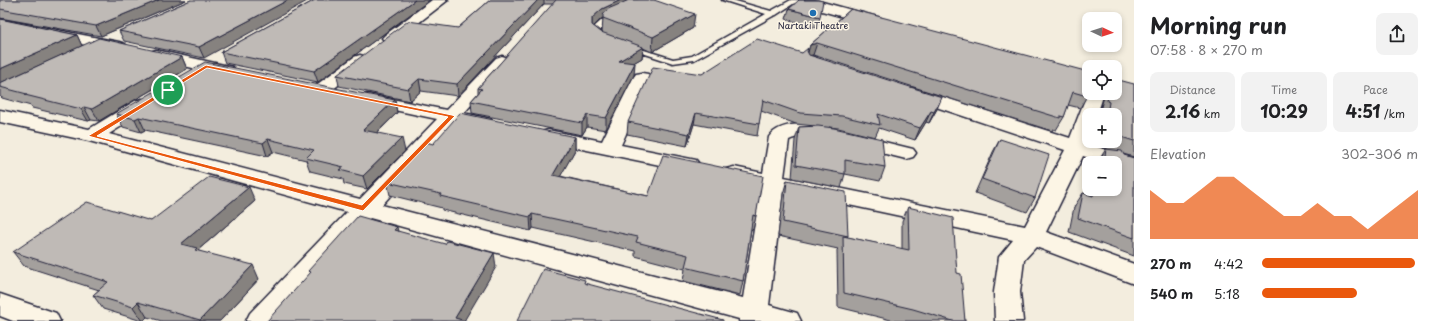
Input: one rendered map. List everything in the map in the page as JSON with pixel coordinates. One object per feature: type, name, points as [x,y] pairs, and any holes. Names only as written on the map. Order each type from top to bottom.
[{"type":"main road","points":[[797,0],[890,25]]},
{"type":"street","points":[[441,0],[375,50],[313,88],[504,127]]},
{"type":"street","points":[[0,23],[103,43],[244,74]]},
{"type":"street","points":[[82,53],[124,34]]},
{"type":"street","points":[[260,321],[363,208],[452,116],[514,47]]},
{"type":"street","points":[[186,79],[227,55]]},
{"type":"street","points":[[609,148],[642,78]]},
{"type":"street","points":[[896,88],[1134,166]]},
{"type":"street","points":[[92,136],[152,99]]},
{"type":"street","points":[[1008,321],[1007,292],[1012,257],[1032,236],[1077,147],[1093,100]]},
{"type":"street","points":[[0,116],[92,136],[363,208],[754,317],[787,321]]},
{"type":"street","points":[[527,132],[1032,236],[1134,274]]},
{"type":"street","points":[[754,317],[774,182],[779,137],[782,135],[801,132],[823,132],[906,153]]},
{"type":"street","points":[[0,305],[46,321]]},
{"type":"lane","points":[[725,0],[774,14]]},
{"type":"lane","points":[[626,46],[673,61],[694,58],[797,0]]},
{"type":"lane","points":[[612,42],[597,34],[597,28],[604,21],[624,12]]},
{"type":"building","points":[[0,0],[159,0],[96,26],[0,9]]},
{"type":"building","points":[[191,0],[288,0],[199,47],[119,31]]},
{"type":"building","points":[[315,0],[415,0],[314,71],[221,52]]},
{"type":"building","points":[[490,0],[538,0],[457,84],[419,79],[408,89],[337,75],[408,21],[458,28]]},
{"type":"building","points":[[556,0],[621,0],[602,9],[592,18],[592,25],[601,32],[643,47],[619,61],[635,63],[606,118],[587,115],[582,123],[471,101],[482,89],[478,88]]},
{"type":"building","points":[[629,0],[654,0],[695,14],[653,37],[603,18],[603,15],[608,9]]},
{"type":"building","points":[[799,0],[823,1],[820,17],[789,9]]},
{"type":"building","points":[[851,9],[1082,70],[1082,95],[1073,92],[1064,117],[1060,116],[1060,118],[817,43],[810,45]]},
{"type":"building","points":[[0,19],[77,35],[0,69]]},
{"type":"building","points":[[99,38],[182,57],[92,109],[84,107],[81,109],[0,87],[0,83]]},
{"type":"building","points":[[757,39],[802,53],[808,48],[807,51],[809,55],[942,97],[934,112],[931,111],[920,128],[878,114],[880,125],[842,116],[800,113],[763,100],[759,124],[696,113],[689,134],[628,122],[653,67],[702,74]]},
{"type":"building","points":[[205,62],[395,100],[363,130],[402,138],[363,176],[340,170],[344,167],[306,158],[314,150],[268,139],[263,143],[139,117],[135,119],[116,114]]},
{"type":"building","points":[[1122,81],[1134,84],[1134,141],[1122,137],[1122,108],[1108,108],[1109,102],[1107,101],[1122,100]]},
{"type":"building","points":[[460,113],[575,137],[553,175],[648,196],[663,155],[763,176],[756,216],[753,215],[743,281],[685,267],[688,255],[636,242],[638,237],[532,214],[530,217],[387,182],[426,142],[433,144]]},
{"type":"building","points":[[818,126],[834,128],[882,139],[885,167],[845,160],[845,174],[796,165],[799,127]]},
{"type":"building","points":[[1000,139],[1049,155],[1035,198],[982,179]]},
{"type":"building","points":[[1106,149],[1122,151],[1124,155],[1134,158],[1134,238],[1078,218],[1082,196],[1122,196],[1122,156],[1105,156]]},
{"type":"building","points":[[209,177],[249,187],[181,244],[197,248],[195,250],[253,265],[200,320],[138,302],[133,307],[93,295],[108,282],[13,252],[87,202],[151,221]]},
{"type":"building","points":[[787,180],[846,192],[848,236],[783,222]]},
{"type":"building","points":[[908,207],[953,218],[957,273],[961,274],[965,321],[953,321],[913,309],[844,293],[843,236],[909,250]]},
{"type":"building","points":[[358,216],[397,227],[394,230],[445,244],[447,241],[494,253],[455,318],[466,321],[267,321],[311,272],[308,271]]},
{"type":"building","points":[[543,269],[585,280],[584,283],[723,321],[517,321]]},
{"type":"place","name":"Nartaki Theatre","points":[[813,13]]},
{"type":"route","points":[[206,66],[452,116],[363,208],[205,168],[92,136],[168,90],[206,66]]}]
